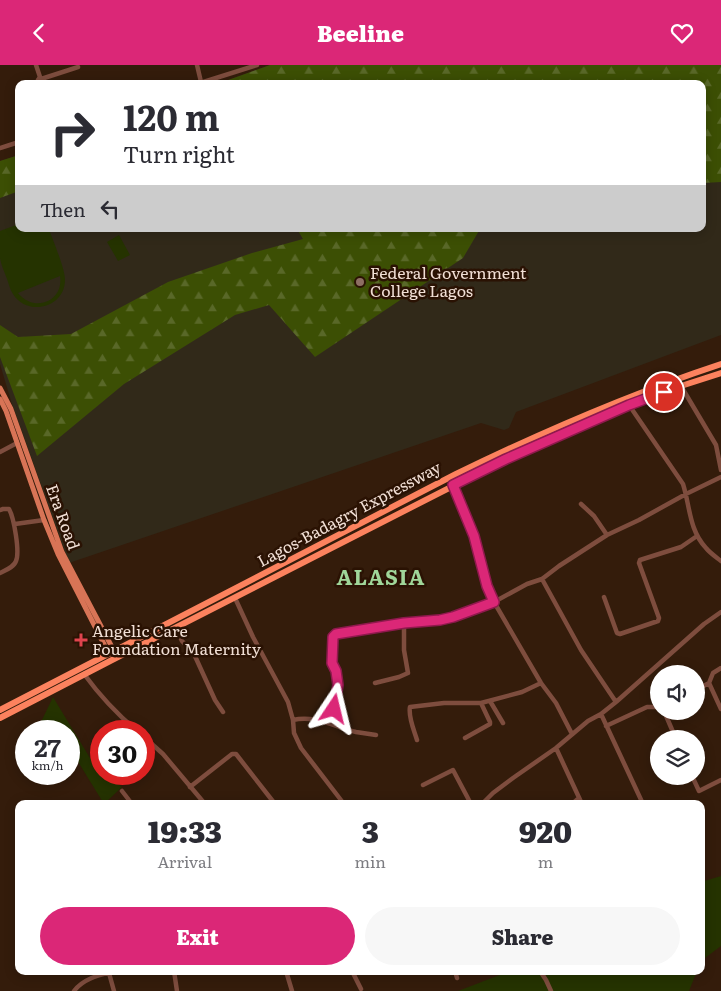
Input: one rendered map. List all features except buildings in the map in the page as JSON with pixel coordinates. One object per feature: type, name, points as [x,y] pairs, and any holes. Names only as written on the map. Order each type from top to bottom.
[{"type":"highway","name":"Lagos-Badagry Expressway","points":[[0,710],[456,474],[516,445],[595,411],[721,364]]},
{"type":"highway","name":"Lagos-Badagry Expressway","points":[[0,718],[506,459],[629,405],[721,373]]},
{"type":"main road","name":"Era Road","points":[[0,388],[11,409],[62,552],[112,652]]},
{"type":"main road","points":[[0,399],[6,411],[44,520],[65,569],[112,652]]},
{"type":"street","points":[[36,65],[40,77],[39,80]]},
{"type":"street","points":[[197,65],[199,80]]},
{"type":"street","points":[[208,80],[254,65]]},
{"type":"street","points":[[43,80],[78,67]]},
{"type":"street","points":[[0,148],[15,143]]},
{"type":"street","points":[[681,386],[716,445],[721,471]]},
{"type":"street","points":[[629,405],[683,484],[692,525],[697,536],[706,548],[721,561]]},
{"type":"street","points":[[0,453],[17,443]]},
{"type":"street","points":[[331,724],[338,685],[336,671],[332,663],[333,637],[336,634],[404,623],[440,620],[494,602],[527,584],[542,579],[559,565],[607,535],[721,477]]},
{"type":"street","points":[[453,485],[474,536],[487,586],[494,602],[541,683],[556,703],[572,735]]},
{"type":"street","points":[[581,504],[594,517],[607,535]]},
{"type":"street","points":[[0,510],[10,509],[15,524],[18,553],[16,562],[0,573]]},
{"type":"street","points":[[15,524],[44,520]]},
{"type":"street","points":[[604,597],[617,633],[620,634],[658,621],[659,618],[639,563],[640,560],[681,547],[697,536]]},
{"type":"street","points":[[542,579],[581,650],[616,702]]},
{"type":"street","points":[[235,598],[253,637],[288,702],[294,733],[301,748],[341,800]]},
{"type":"street","points":[[486,800],[513,778],[556,748],[588,721],[601,714],[616,702],[704,624],[721,612]]},
{"type":"street","points":[[375,683],[408,673],[404,651],[404,623]]},
{"type":"street","points":[[176,628],[182,641],[194,654],[215,701],[223,712]]},
{"type":"street","points":[[705,685],[709,683],[713,673],[721,668]]},
{"type":"street","points":[[84,674],[99,695],[124,720]]},
{"type":"street","points":[[417,740],[410,717],[410,707],[444,703],[481,703],[522,692],[541,683]]},
{"type":"street","points":[[709,683],[721,709]]},
{"type":"street","points":[[490,701],[503,723]]},
{"type":"street","points":[[465,738],[490,724],[481,703]]},
{"type":"street","points":[[606,725],[650,707]]},
{"type":"street","points":[[601,714],[641,800]]},
{"type":"street","points":[[293,720],[317,719],[355,732],[376,735]]},
{"type":"street","points":[[155,747],[202,800]]},
{"type":"street","points":[[556,748],[579,798],[577,800]]},
{"type":"street","points":[[190,787],[232,754],[236,753],[272,800]]},
{"type":"street","points":[[423,785],[453,770],[469,800]]},
{"type":"street","points":[[696,785],[699,791],[721,780]]},
{"type":"street","points":[[122,791],[129,800]]},
{"type":"street","points":[[74,991],[88,979],[102,975]]},
{"type":"street","points":[[110,975],[114,991]]},
{"type":"street","points":[[175,975],[177,991]]},
{"type":"street","points":[[287,975],[292,991]]},
{"type":"street","points":[[354,975],[361,989]]},
{"type":"street","points":[[543,975],[551,991]]},
{"type":"shaded area","name":"Federal Government College Lagos","points":[[270,65],[721,65],[721,335],[516,412],[509,428],[504,430],[481,423],[69,563],[11,401],[0,364],[0,161],[15,156],[15,232],[706,232],[706,80],[228,80]]},
{"type":"green space","points":[[270,65],[721,65],[721,182],[706,183],[706,80],[228,80]]},
{"type":"green space","points":[[15,156],[15,192],[0,198],[0,161]]},
{"type":"green space","points":[[15,225],[15,232],[50,232],[61,262],[65,280],[59,297],[52,303],[36,307],[19,301],[10,289],[0,258],[0,231]],"holes":[[[60,276],[60,285],[53,298],[39,303],[25,299],[18,293]]]},
{"type":"green space","points":[[299,232],[478,232],[463,258],[315,357],[269,305],[235,315],[124,384],[37,456],[0,357],[0,325],[18,337],[71,334],[168,282],[252,253],[303,239]]},
{"type":"green space","points":[[119,235],[130,255],[118,261],[107,242]]},
{"type":"green space","points":[[53,697],[67,720],[42,720]]},
{"type":"green space","points":[[80,742],[90,758],[90,781],[80,765]]},
{"type":"green space","points":[[92,785],[120,785],[122,787],[108,800],[102,800]]},
{"type":"green space","points":[[721,876],[721,946],[705,958],[705,881]]},
{"type":"green space","points":[[500,975],[695,975],[689,991],[458,991]]},
{"type":"place","name":"Federal Government College Lagos","points":[[360,282]]},
{"type":"place","name":"Angelic Care Foundation Maternity","points":[[81,640]]},
{"type":"district","name":"ALASIA","points":[[381,578]]},
{"type":"route","points":[[334,709],[338,685],[336,671],[332,663],[333,637],[336,634],[404,623],[440,620],[494,602],[487,586],[474,536],[453,485],[506,459],[629,405],[664,392]]}]
